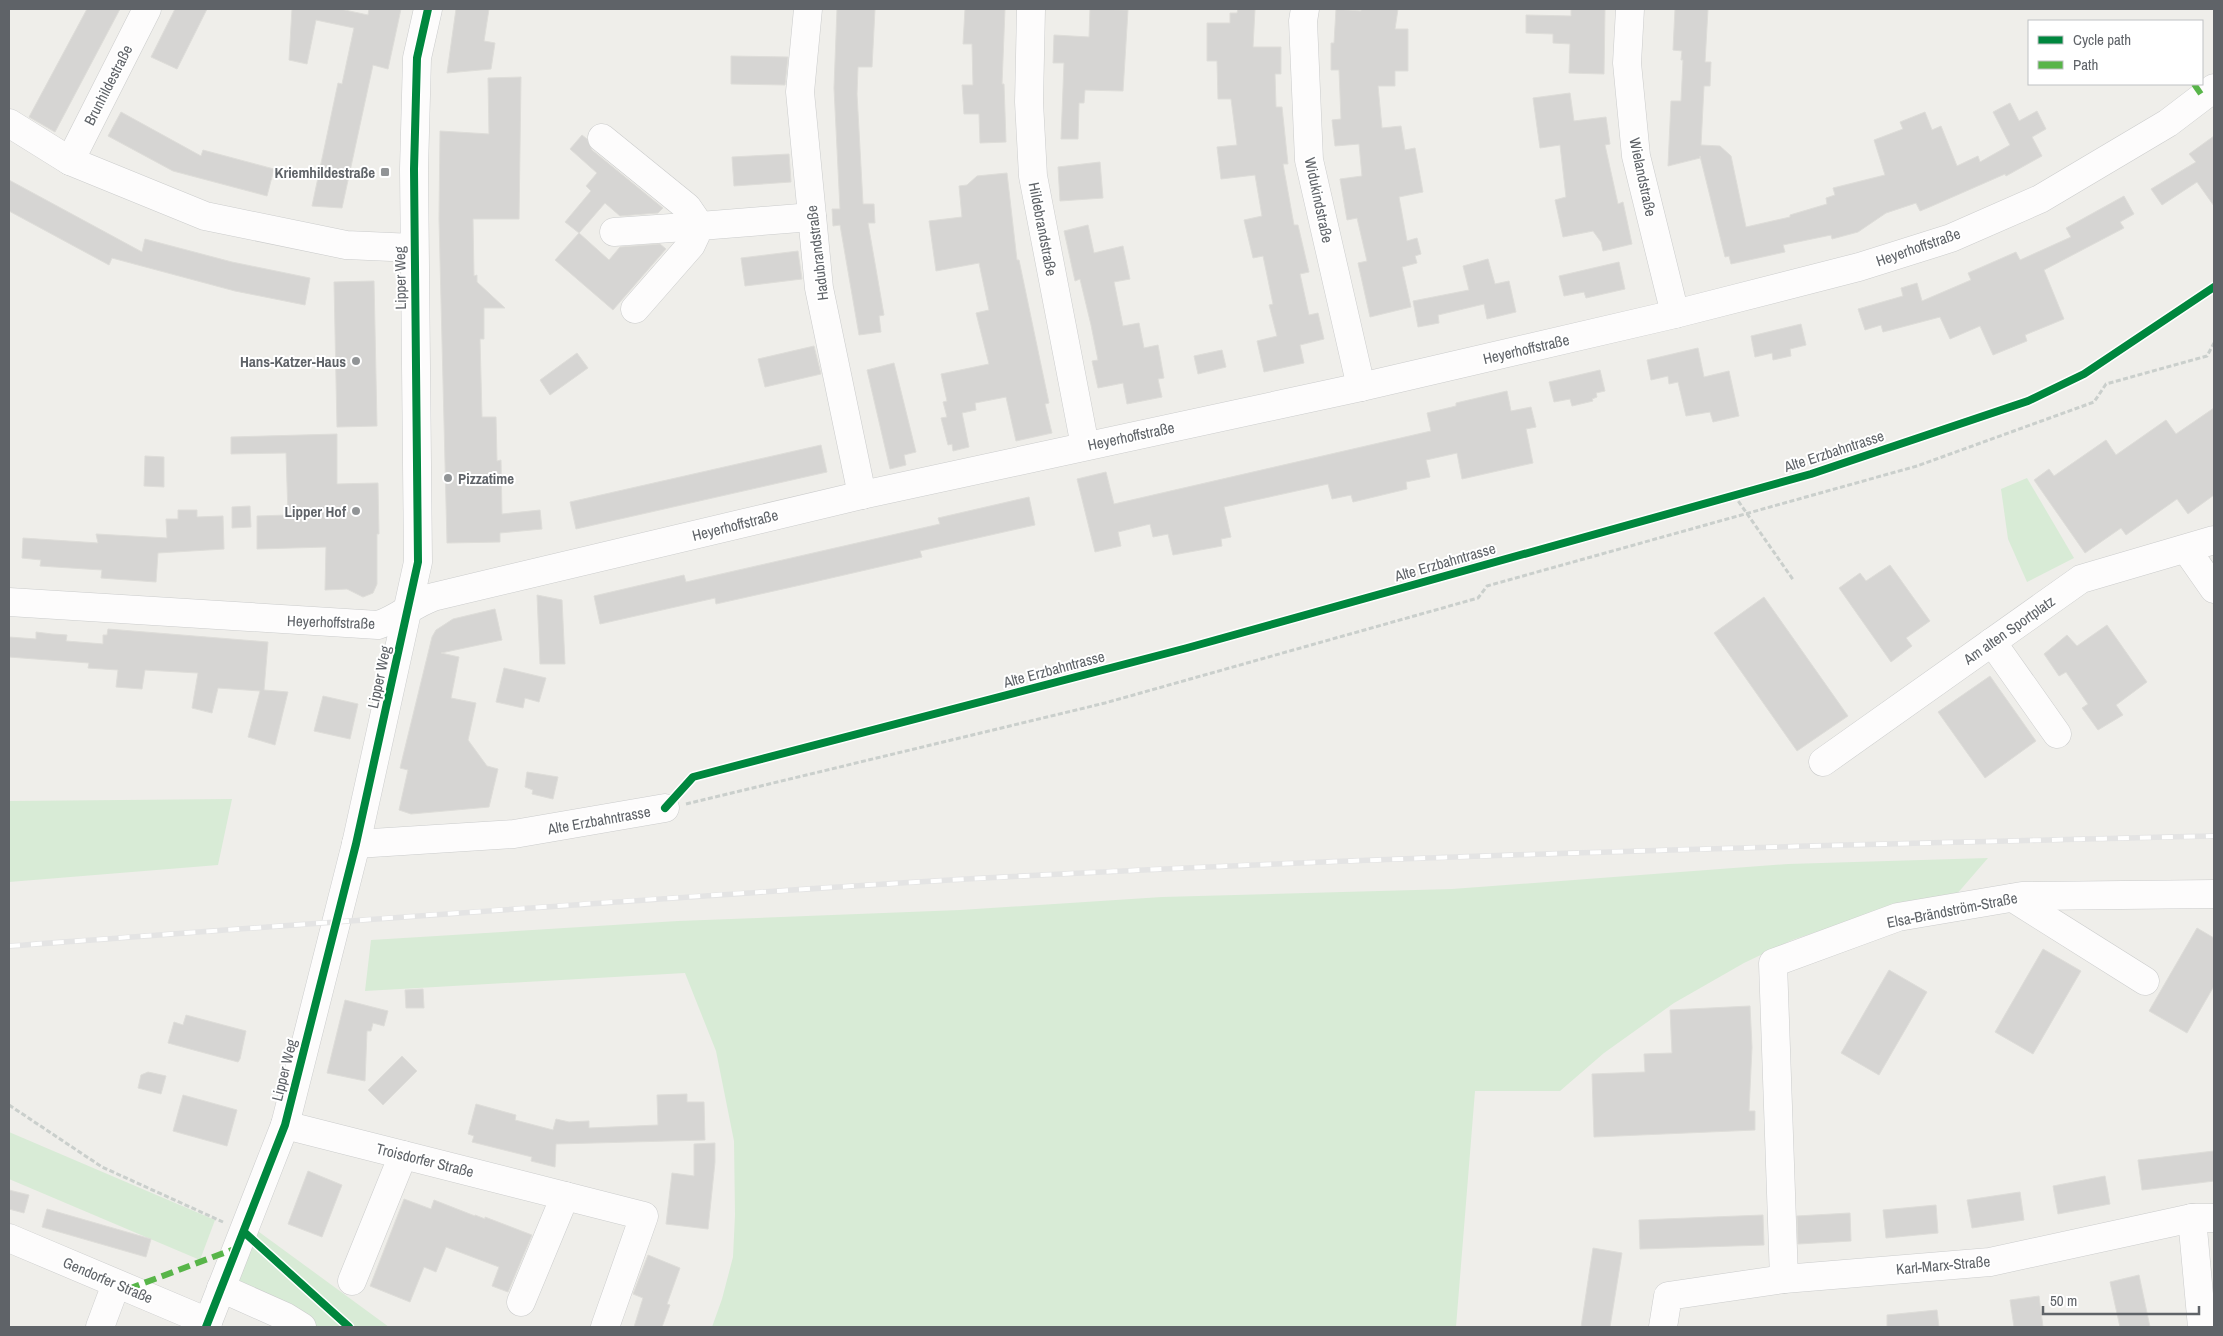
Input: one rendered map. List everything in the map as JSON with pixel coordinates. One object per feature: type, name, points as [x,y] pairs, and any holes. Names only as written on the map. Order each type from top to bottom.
[{"type":"street","name":"Brunhildestraße","points":[[70,161],[147,9]]},
{"type":"street","name":"Lipper Weg","points":[[207,1324],[284,1124],[356,844],[418,562],[414,248],[417,58],[428,9]]},
{"type":"street","name":"Hadubrandstraße","points":[[808,9],[800,92],[819,288],[862,495]]},
{"type":"street","name":"Hildebrandstraße","points":[[1031,9],[1029,102],[1033,176],[1085,446]]},
{"type":"street","name":"Widukindstraße","points":[[1305,9],[1303,21],[1309,160],[1361,387]]},
{"type":"street","name":"Wielandstraße","points":[[1630,9],[1627,63],[1636,156],[1675,314]]},
{"type":"street","name":"Heyerhoffstraße","points":[[9,602],[368,625],[387,623],[408,608],[433,597],[862,495],[1361,387],[1675,314],[1859,267],[1951,238],[2040,199],[2168,123],[2214,88]]},
{"type":"street","points":[[9,123],[70,161],[205,216],[346,245],[414,248]]},
{"type":"street","points":[[602,138],[687,207],[700,226]]},
{"type":"street","points":[[614,232],[812,217]]},
{"type":"street","points":[[635,309],[691,245],[700,226]]},
{"type":"street","name":"Am alten Sportplatz","points":[[1823,762],[2081,578],[2214,540]]},
{"type":"street","points":[[2186,548],[2214,589]]},
{"type":"street","points":[[1992,642],[2058,734]]},
{"type":"street","name":"Alte Erzbahntrasse","points":[[356,844],[514,834],[665,808]]},
{"type":"street","name":"Elsa-Brändström-Straße","points":[[1784,1278],[1773,963],[1898,917],[2013,898],[2214,894]]},
{"type":"street","points":[[2013,898],[2145,981]]},
{"type":"street","name":"Troisdorfer Straße","points":[[284,1124],[644,1216],[605,1327]]},
{"type":"street","points":[[352,1281],[403,1154]]},
{"type":"street","points":[[521,1302],[564,1196]]},
{"type":"street","points":[[2202,1327],[2203,1218]]},
{"type":"street","name":"Karl-Marx-Straße","points":[[1663,1327],[1668,1296],[1784,1278],[1990,1262],[2203,1218]]},
{"type":"street","name":"Gendorfer Straße","points":[[9,1238],[207,1324]]},
{"type":"street","points":[[100,1327],[116,1284]]},
{"type":"street","points":[[222,1288],[286,1317],[302,1327]]},
{"type":"path","points":[[665,808],[736,793],[1104,703],[1478,598],[1487,586],[1917,466],[2094,402],[2106,384],[2207,356],[2214,343]]},
{"type":"path","points":[[1725,498],[1744,492]]},
{"type":"path","points":[[1734,495],[1794,581]]},
{"type":"path","points":[[9,1105],[102,1167],[244,1232]]},
{"type":"green space","points":[[2027,478],[2074,558],[2027,582],[2008,539],[2001,489]]},
{"type":"green space","points":[[232,799],[218,865],[9,882],[9,801]]},
{"type":"green space","points":[[1988,858],[1956,895],[1886,909],[1792,940],[1744,963],[1674,1003],[1604,1053],[1560,1091],[1475,1091],[1456,1327],[712,1327],[722,1299],[733,1257],[735,1215],[734,1141],[716,1051],[685,973],[365,991],[371,940],[678,921],[960,910],[1162,897],[1452,889],[1788,864]]},
{"type":"green space","points":[[9,1132],[215,1220],[200,1260],[9,1179]]},
{"type":"green space","points":[[251,1226],[389,1327],[312,1327],[230,1281]]},
{"type":"building","points":[[87,9],[120,9],[55,132],[29,117]]},
{"type":"building","points":[[175,9],[207,9],[177,69],[151,57]]},
{"type":"building","points":[[292,9],[340,9],[368,15],[369,9],[401,9],[388,69],[373,65],[342,208],[312,206],[338,83],[342,84],[354,28],[316,20],[307,64],[289,60]]},
{"type":"building","points":[[456,9],[489,9],[484,41],[495,43],[491,69],[447,73]]},
{"type":"building","points":[[837,9],[875,9],[872,67],[858,67],[857,94],[863,204],[874,204],[875,223],[868,223],[884,315],[879,316],[881,332],[859,335],[840,225],[833,226],[832,209],[840,209],[834,88]]},
{"type":"building","points":[[965,9],[1005,9],[1002,84],[1004,84],[1006,142],[980,143],[979,114],[964,114],[962,85],[973,85],[972,44],[963,44]]},
{"type":"building","points":[[1090,9],[1128,10],[1123,91],[1085,90],[1084,103],[1079,103],[1078,139],[1061,139],[1064,63],[1053,63],[1054,35],[1089,37]]},
{"type":"building","points":[[1238,9],[1255,9],[1253,47],[1281,47],[1281,74],[1275,74],[1276,107],[1282,107],[1288,164],[1283,164],[1294,225],[1298,225],[1309,272],[1300,274],[1309,315],[1318,313],[1324,339],[1300,345],[1304,363],[1264,372],[1257,341],[1277,336],[1269,305],[1273,304],[1263,256],[1253,258],[1244,220],[1262,216],[1255,175],[1221,179],[1217,147],[1237,145],[1231,99],[1218,99],[1217,61],[1207,61],[1207,23],[1230,23],[1230,13],[1237,13]]},
{"type":"building","points":[[1336,9],[1361,11],[1361,9],[1398,9],[1395,29],[1408,29],[1408,71],[1395,71],[1395,86],[1378,86],[1382,128],[1401,126],[1405,150],[1415,148],[1423,192],[1399,197],[1407,241],[1417,238],[1421,254],[1415,256],[1417,263],[1402,267],[1411,307],[1370,317],[1358,263],[1367,261],[1357,218],[1347,220],[1340,179],[1362,176],[1359,144],[1335,146],[1332,120],[1341,119],[1339,70],[1331,70],[1331,43],[1334,43]]},
{"type":"building","points":[[1571,9],[1605,9],[1604,74],[1569,73],[1570,44],[1553,43],[1553,34],[1526,33],[1526,15],[1571,16]]},
{"type":"building","points":[[1675,9],[1708,9],[1705,62],[1711,62],[1710,86],[1704,86],[1701,145],[1720,146],[1731,156],[1746,227],[1790,217],[1790,215],[1827,204],[1826,198],[1835,195],[1833,188],[1885,175],[1874,140],[1903,129],[1900,122],[1925,112],[1932,130],[1941,126],[1957,166],[1978,156],[1980,162],[2010,145],[1993,112],[2010,103],[2019,121],[2037,111],[2046,129],[2032,137],[2042,156],[2006,176],[2005,174],[1920,211],[1916,203],[1886,213],[1858,232],[1832,239],[1831,235],[1783,245],[1785,252],[1731,264],[1729,256],[1725,257],[1700,156],[1700,158],[1668,166],[1671,101],[1681,101],[1683,60],[1681,60],[1682,51],[1673,50]]},
{"type":"building","points":[[731,56],[788,57],[785,85],[731,84]]},
{"type":"building","points":[[521,77],[519,219],[473,219],[474,276],[477,275],[477,282],[505,308],[484,308],[484,339],[480,339],[482,417],[496,417],[497,461],[501,460],[502,514],[540,510],[542,529],[500,533],[500,542],[447,543],[439,219],[440,131],[489,134],[488,78]]},
{"type":"building","points":[[1570,93],[1574,121],[1606,117],[1610,144],[1605,145],[1618,204],[1623,202],[1632,244],[1603,251],[1601,242],[1593,231],[1563,237],[1555,200],[1566,197],[1560,145],[1540,148],[1533,98]]},
{"type":"building","points":[[121,112],[201,156],[203,150],[274,169],[267,196],[173,171],[108,136]]},
{"type":"building","points":[[582,135],[587,139],[592,150],[663,208],[658,213],[620,216],[605,203],[579,233],[565,222],[591,191],[586,186],[597,173],[570,149]]},
{"type":"building","points":[[2214,136],[2214,206],[2197,182],[2162,205],[2151,189],[2196,162],[2189,154]]},
{"type":"building","points":[[789,154],[791,182],[734,186],[732,157]]},
{"type":"building","points":[[1100,162],[1103,198],[1060,201],[1058,167]]},
{"type":"building","points":[[1007,173],[1017,260],[1019,260],[1049,403],[1045,404],[1052,433],[1016,441],[1006,397],[975,403],[976,410],[962,413],[969,447],[953,451],[952,444],[948,445],[941,418],[947,417],[943,402],[947,401],[941,374],[989,364],[976,313],[989,310],[979,263],[936,271],[929,221],[962,217],[959,186],[967,185],[977,176]]},
{"type":"building","points":[[9,180],[142,252],[145,239],[232,262],[310,278],[305,305],[235,291],[112,258],[109,265],[9,211]]},
{"type":"building","points":[[2124,196],[2134,214],[2120,222],[2124,228],[2044,270],[2064,319],[2025,335],[2027,341],[1993,355],[1980,326],[1950,339],[1940,317],[1883,332],[1881,325],[1865,330],[1858,309],[1903,296],[1901,288],[1917,283],[1922,301],[1971,280],[1968,273],[2016,252],[2020,260],[2071,237],[2066,228]]},
{"type":"building","points":[[1088,225],[1094,253],[1123,246],[1130,279],[1114,282],[1123,326],[1139,323],[1144,348],[1158,345],[1164,378],[1158,379],[1162,397],[1127,404],[1123,383],[1098,388],[1092,361],[1098,360],[1091,325],[1080,279],[1075,281],[1064,231]]},
{"type":"building","points":[[579,233],[609,260],[620,247],[660,244],[666,249],[613,310],[555,260]]},
{"type":"building","points":[[798,251],[802,279],[745,286],[741,258]]},
{"type":"building","points":[[1488,259],[1495,284],[1509,281],[1516,312],[1487,319],[1484,304],[1438,315],[1439,323],[1418,327],[1413,301],[1469,290],[1463,266]]},
{"type":"building","points":[[1619,262],[1625,289],[1586,298],[1584,292],[1564,296],[1559,276]]},
{"type":"building","name":"Hans-Katzer-Haus","points":[[374,281],[377,426],[337,427],[334,282]]},
{"type":"building","points":[[1801,324],[1806,345],[1790,349],[1791,356],[1773,360],[1772,353],[1755,357],[1751,336]]},
{"type":"building","points":[[814,346],[821,374],[765,387],[758,359]]},
{"type":"building","points":[[1698,348],[1704,377],[1729,371],[1739,416],[1713,422],[1710,412],[1686,416],[1678,382],[1669,384],[1668,376],[1651,380],[1647,360]]},
{"type":"building","points":[[1222,350],[1226,367],[1198,374],[1194,356]]},
{"type":"building","points":[[577,353],[588,368],[550,395],[540,380]]},
{"type":"building","points":[[894,363],[916,452],[904,455],[906,465],[890,469],[867,370]]},
{"type":"building","points":[[1600,370],[1605,391],[1596,393],[1597,397],[1592,399],[1593,401],[1572,406],[1570,399],[1554,402],[1549,382]]},
{"type":"building","points":[[1507,391],[1511,411],[1531,407],[1536,427],[1526,429],[1533,463],[1462,479],[1457,453],[1426,460],[1430,477],[1406,482],[1407,489],[1353,502],[1351,495],[1332,499],[1328,484],[1224,507],[1231,537],[1221,539],[1222,546],[1173,555],[1168,534],[1153,537],[1150,524],[1118,532],[1121,546],[1095,552],[1077,479],[1106,472],[1114,504],[1431,431],[1427,413],[1456,406],[1456,403]]},
{"type":"building","points":[[2214,408],[2214,495],[2188,514],[2177,499],[2126,535],[2121,528],[2085,553],[2034,480],[2049,469],[2054,476],[2106,440],[2116,455],[2166,420],[2176,434]]},
{"type":"building","points":[[337,434],[337,484],[378,483],[379,534],[377,534],[377,584],[373,593],[363,597],[347,589],[325,590],[326,547],[257,549],[257,516],[288,515],[286,453],[231,454],[231,437]]},
{"type":"building","points":[[821,445],[827,472],[576,529],[570,502]]},
{"type":"building","points":[[145,456],[164,457],[164,487],[144,486]]},
{"type":"building","points":[[1029,497],[1035,525],[920,551],[922,557],[805,584],[716,604],[715,598],[600,624],[594,596],[684,575],[686,582],[940,524],[938,518]]},
{"type":"building","points":[[250,506],[251,527],[232,528],[232,507]]},
{"type":"building","points":[[178,510],[197,510],[197,517],[223,516],[224,549],[158,553],[156,582],[101,578],[102,570],[40,566],[41,560],[22,558],[23,538],[98,543],[96,534],[167,538],[166,519],[178,519]]},
{"type":"building","points":[[1890,565],[1930,621],[1906,638],[1912,646],[1891,662],[1839,588],[1860,573],[1866,581]]},
{"type":"building","points":[[537,595],[562,600],[565,664],[540,664]]},
{"type":"building","points":[[1764,597],[1848,716],[1797,751],[1714,633]]},
{"type":"building","points":[[495,609],[502,640],[441,653],[459,657],[451,698],[476,703],[468,740],[487,766],[498,769],[489,807],[411,814],[399,810],[408,770],[400,768],[432,637],[436,630],[453,619]]},
{"type":"building","points":[[2107,625],[2147,682],[2116,705],[2123,715],[2098,730],[2082,708],[2088,704],[2066,672],[2059,676],[2044,654],[2067,635],[2077,646]]},
{"type":"building","points":[[108,629],[268,642],[264,690],[288,692],[275,745],[248,737],[260,691],[218,688],[212,713],[192,708],[198,673],[145,670],[142,689],[116,687],[118,670],[88,668],[89,663],[9,657],[9,637],[36,639],[36,632],[67,635],[66,641],[103,644],[103,635],[107,635]]},
{"type":"building","points":[[504,668],[546,678],[539,702],[525,698],[523,708],[496,702]]},
{"type":"building","points":[[1990,676],[2036,741],[1985,778],[1938,712]]},
{"type":"building","points":[[323,696],[358,704],[350,739],[314,731]]},
{"type":"building","points":[[527,772],[558,777],[553,799],[532,794],[533,790],[525,787]]},
{"type":"building","points":[[2197,928],[2214,938],[2214,986],[2187,1033],[2149,1011]]},
{"type":"building","points":[[2043,949],[2081,971],[2033,1054],[1995,1032]]},
{"type":"building","points":[[1889,970],[1927,992],[1879,1075],[1841,1053]]},
{"type":"building","points":[[423,989],[424,1008],[406,1008],[405,990]]},
{"type":"building","points":[[345,1000],[388,1011],[384,1026],[373,1023],[371,1031],[367,1031],[365,1081],[327,1073]]},
{"type":"building","points":[[1750,1006],[1752,1047],[1749,1111],[1755,1111],[1755,1130],[1594,1137],[1592,1074],[1645,1072],[1644,1054],[1672,1053],[1670,1010]]},
{"type":"building","points":[[186,1015],[246,1031],[238,1062],[168,1043],[174,1022],[183,1025]]},
{"type":"building","points":[[402,1056],[417,1071],[383,1105],[368,1090]]},
{"type":"building","points":[[148,1072],[166,1076],[161,1094],[138,1088],[141,1075]]},
{"type":"building","points":[[687,1094],[687,1102],[704,1102],[705,1140],[556,1144],[555,1167],[531,1161],[532,1157],[472,1142],[474,1136],[468,1134],[476,1104],[516,1115],[515,1120],[553,1130],[556,1119],[569,1122],[589,1121],[589,1128],[658,1125],[657,1095]]},
{"type":"building","points":[[183,1095],[237,1110],[227,1146],[173,1131]]},
{"type":"building","points":[[715,1143],[715,1162],[708,1229],[666,1224],[672,1173],[694,1176],[694,1144]]},
{"type":"building","points":[[2214,1151],[2214,1181],[2142,1190],[2138,1160]]},
{"type":"building","points":[[308,1171],[342,1185],[322,1237],[288,1224]]},
{"type":"building","points":[[2105,1176],[2110,1204],[2058,1214],[2053,1186]]},
{"type":"building","points":[[9,1190],[29,1195],[24,1213],[9,1209]]},
{"type":"building","points":[[2020,1192],[2024,1220],[1972,1228],[1967,1200]]},
{"type":"building","points":[[404,1199],[431,1209],[434,1200],[532,1235],[508,1292],[492,1286],[499,1267],[446,1247],[436,1272],[424,1267],[410,1302],[370,1286]]},
{"type":"building","points":[[1936,1205],[1938,1233],[1886,1238],[1883,1210]]},
{"type":"building","points":[[47,1209],[151,1239],[146,1257],[42,1227]]},
{"type":"building","points":[[1850,1213],[1851,1241],[1798,1244],[1797,1216]]},
{"type":"building","points":[[1763,1215],[1764,1245],[1640,1249],[1639,1220]]},
{"type":"building","points":[[1593,1248],[1622,1253],[1610,1327],[1581,1327]]},
{"type":"building","points":[[648,1255],[680,1268],[667,1304],[670,1305],[662,1327],[634,1327],[643,1298],[633,1294]]},
{"type":"building","points":[[2139,1275],[2150,1327],[2120,1327],[2110,1282]]},
{"type":"building","points":[[2039,1296],[2043,1327],[2014,1327],[2010,1300]]},
{"type":"building","points":[[1937,1310],[1939,1327],[1887,1327],[1887,1315]]},
{"type":"railway","points":[[9,946],[715,895],[950,880],[1266,864],[1582,853],[2214,836]]},
{"type":"marked path","points":[[2195,85],[2203,97]]},
{"type":"marked path","points":[[128,1289],[237,1248]]},
{"type":"cycle path","points":[[206,1327],[285,1125],[356,844],[418,562],[414,169],[417,58],[428,9]]},
{"type":"cycle path","points":[[665,808],[693,777],[1187,648],[1811,474],[2028,401],[2084,374],[2214,287]]},
{"type":"cycle path","points":[[244,1232],[349,1327]]},
{"type":"place","name":"Kriemhildestraße","points":[[385,172]]},
{"type":"place","name":"Hans-Katzer-Haus","points":[[356,361]]},
{"type":"place","name":"Pizzatime","points":[[448,478]]},
{"type":"place","name":"Lipper Hof","points":[[356,511]]}]
